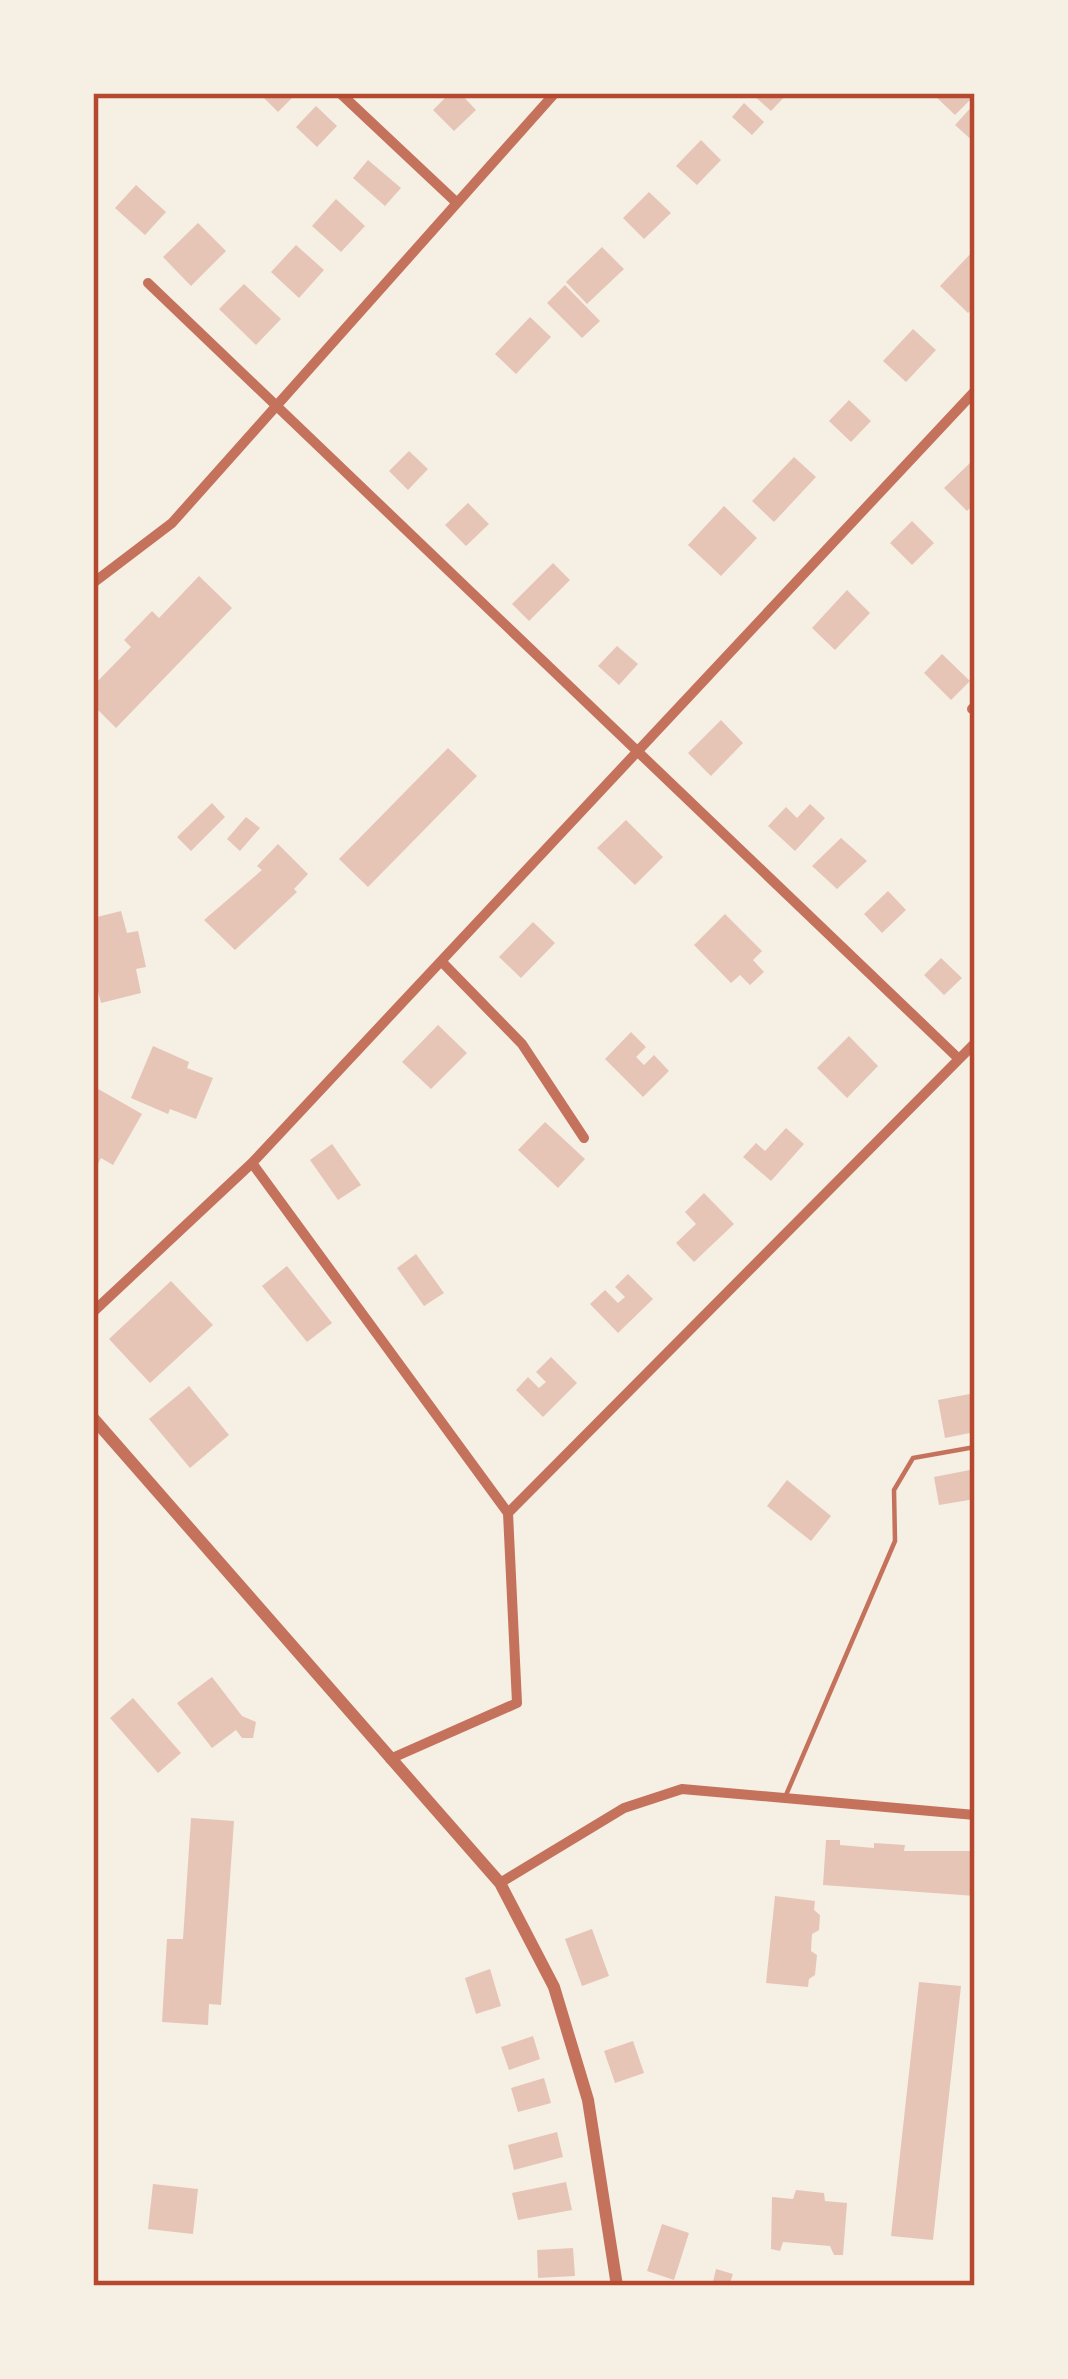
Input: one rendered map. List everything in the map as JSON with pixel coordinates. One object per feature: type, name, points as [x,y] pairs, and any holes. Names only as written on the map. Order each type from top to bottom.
[{"type":"street","points":[[340,93],[457,203]]},
{"type":"street","points":[[93,583],[172,523],[555,93]]},
{"type":"street","points":[[148,284],[959,1059]]},
{"type":"street","points":[[93,1312],[252,1163],[975,391]]},
{"type":"street","points":[[442,962],[522,1044],[584,1138]]},
{"type":"street","points":[[508,1514],[975,1043]]},
{"type":"street","points":[[252,1163],[508,1514],[517,1703],[391,1759]]},
{"type":"street","points":[[93,1418],[500,1883],[554,1987],[581,2077],[617,2286]]},
{"type":"street","points":[[500,1883],[624,1808],[682,1789],[975,1815]]},
{"type":"lane","points":[[784,1801],[895,1541],[894,1490],[914,1458],[975,1447]]},
{"type":"building","points":[[259,93],[297,93],[278,112]]},
{"type":"building","points":[[450,93],[460,93],[476,110],[454,131],[433,110]]},
{"type":"building","points":[[751,93],[788,93],[771,111]]},
{"type":"building","points":[[932,93],[975,93],[975,95],[955,115]]},
{"type":"building","points":[[744,103],[764,122],[752,135],[732,117]]},
{"type":"building","points":[[975,103],[975,143],[955,125]]},
{"type":"building","points":[[316,106],[337,126],[317,147],[296,127]]},
{"type":"building","points":[[701,140],[721,160],[697,185],[676,166]]},
{"type":"building","points":[[368,160],[401,188],[385,206],[353,178]]},
{"type":"building","points":[[136,185],[166,212],[145,235],[115,208]]},
{"type":"building","points":[[649,192],[671,213],[644,239],[623,218]]},
{"type":"building","points":[[336,199],[365,226],[341,252],[312,226]]},
{"type":"building","points":[[198,223],[226,251],[191,286],[163,257]]},
{"type":"building","points":[[296,245],[324,270],[299,298],[271,272]]},
{"type":"building","points":[[602,247],[624,269],[587,304],[566,282]]},
{"type":"building","points":[[975,249],[975,306],[968,313],[940,286]]},
{"type":"building","points":[[244,284],[281,319],[256,345],[219,309]]},
{"type":"building","points":[[565,285],[600,321],[582,338],[547,303]]},
{"type":"building","points":[[530,317],[551,337],[516,374],[495,354]]},
{"type":"building","points":[[913,329],[936,350],[906,382],[883,361]]},
{"type":"building","points":[[849,400],[871,421],[851,442],[829,421]]},
{"type":"building","points":[[409,451],[428,469],[408,490],[389,471]]},
{"type":"building","points":[[794,457],[816,477],[774,522],[752,501]]},
{"type":"building","points":[[970,463],[975,468],[975,503],[967,511],[944,488]]},
{"type":"building","points":[[468,503],[489,524],[466,546],[445,525]]},
{"type":"building","points":[[724,506],[757,538],[721,576],[688,545]]},
{"type":"building","points":[[912,521],[934,543],[912,565],[890,543]]},
{"type":"building","points":[[553,563],[570,580],[529,621],[512,604]]},
{"type":"building","points":[[199,576],[232,608],[116,728],[93,705],[93,686],[131,647],[124,640],[152,611],[159,618]]},
{"type":"building","points":[[847,590],[870,613],[835,650],[812,628]]},
{"type":"building","points":[[617,646],[638,664],[619,685],[598,666]]},
{"type":"building","points":[[942,654],[970,681],[951,700],[924,673]]},
{"type":"building","points":[[721,720],[743,743],[711,776],[688,753]]},
{"type":"building","points":[[448,748],[477,776],[368,887],[339,859]]},
{"type":"building","points":[[212,803],[225,817],[191,851],[177,837]]},
{"type":"building","points":[[810,804],[825,818],[795,851],[768,826],[786,807],[797,818]]},
{"type":"building","points":[[246,817],[260,828],[240,851],[227,839]]},
{"type":"building","points":[[626,820],[663,857],[635,885],[597,848]]},
{"type":"building","points":[[841,838],[867,861],[837,889],[812,866]]},
{"type":"building","points":[[278,844],[308,874],[294,889],[297,892],[235,950],[204,920],[262,870],[257,866]]},
{"type":"building","points":[[888,891],[906,910],[882,933],[864,914]]},
{"type":"building","points":[[121,911],[127,933],[138,931],[146,967],[136,969],[141,993],[101,1003],[93,972],[93,918]]},
{"type":"building","points":[[725,914],[762,951],[753,960],[764,972],[750,985],[740,975],[731,983],[694,945]]},
{"type":"building","points":[[533,922],[555,943],[521,978],[499,957]]},
{"type":"building","points":[[941,958],[962,978],[944,995],[924,975]]},
{"type":"building","points":[[438,1025],[467,1053],[431,1089],[402,1062]]},
{"type":"building","points":[[631,1032],[646,1047],[636,1057],[644,1065],[654,1055],[669,1071],[643,1097],[605,1059]]},
{"type":"building","points":[[849,1036],[878,1066],[847,1098],[817,1068]]},
{"type":"building","points":[[153,1046],[213,1078],[196,1119],[170,1109],[168,1114],[131,1098]]},
{"type":"building","points":[[93,1086],[142,1114],[113,1165],[101,1158],[93,1173]]},
{"type":"building","points":[[545,1122],[585,1159],[558,1188],[518,1150]]},
{"type":"building","points":[[786,1128],[804,1144],[771,1181],[743,1157],[756,1143],[765,1151]]},
{"type":"building","points":[[332,1144],[361,1185],[338,1200],[310,1160]]},
{"type":"building","points":[[704,1193],[734,1224],[694,1262],[676,1243],[696,1224],[685,1212]]},
{"type":"building","points":[[416,1254],[444,1293],[424,1306],[397,1268]]},
{"type":"building","points":[[287,1266],[332,1323],[307,1342],[262,1286]]},
{"type":"building","points":[[628,1274],[653,1299],[618,1333],[590,1304],[605,1290],[618,1303],[625,1297],[615,1287]]},
{"type":"building","points":[[171,1281],[213,1325],[150,1383],[109,1339]]},
{"type":"building","points":[[551,1357],[577,1383],[543,1417],[516,1390],[528,1377],[539,1388],[546,1382],[536,1372]]},
{"type":"building","points":[[189,1386],[229,1435],[190,1468],[149,1419]]},
{"type":"building","points":[[975,1393],[975,1432],[945,1438],[938,1400]]},
{"type":"building","points":[[975,1469],[975,1499],[939,1505],[934,1477]]},
{"type":"building","points":[[787,1480],[831,1516],[811,1541],[767,1506]]},
{"type":"building","points":[[212,1677],[242,1716],[256,1722],[253,1738],[242,1738],[236,1730],[212,1748],[177,1703]]},
{"type":"building","points":[[133,1698],[181,1753],[158,1773],[110,1718]]},
{"type":"building","points":[[191,1818],[234,1821],[221,2005],[209,2004],[208,2025],[162,2022],[167,1939],[183,1939]]},
{"type":"building","points":[[826,1840],[874,1848],[874,1843],[905,1845],[904,1851],[973,1851],[975,1896],[823,1885]]},
{"type":"building","points":[[775,1896],[815,1901],[819,1930],[812,1934],[811,1951],[817,1955],[808,1987],[766,1983]]},
{"type":"building","points":[[592,1929],[609,1976],[582,1986],[565,1939]]},
{"type":"building","points":[[490,1969],[501,2006],[476,2014],[465,1978]]},
{"type":"building","points":[[919,1982],[961,1986],[933,2240],[891,2236]]},
{"type":"building","points":[[533,2036],[540,2059],[509,2070],[501,2047]]},
{"type":"building","points":[[633,2041],[644,2073],[615,2083],[604,2051]]},
{"type":"building","points":[[544,2078],[551,2103],[518,2112],[511,2088]]},
{"type":"building","points":[[557,2132],[563,2157],[514,2170],[508,2145]]},
{"type":"building","points":[[566,2182],[572,2210],[518,2220],[512,2193]]},
{"type":"building","points":[[153,2184],[198,2189],[193,2234],[148,2229]]},
{"type":"building","points":[[796,2190],[824,2193],[825,2201],[847,2203],[843,2255],[834,2255],[830,2246],[783,2242],[780,2251],[771,2249],[772,2197],[793,2199]]},
{"type":"building","points":[[662,2224],[689,2233],[674,2280],[647,2271]]},
{"type":"building","points":[[573,2248],[575,2276],[538,2278],[537,2250]]},
{"type":"building","points":[[716,2269],[733,2274],[729,2286],[712,2286]]}]
